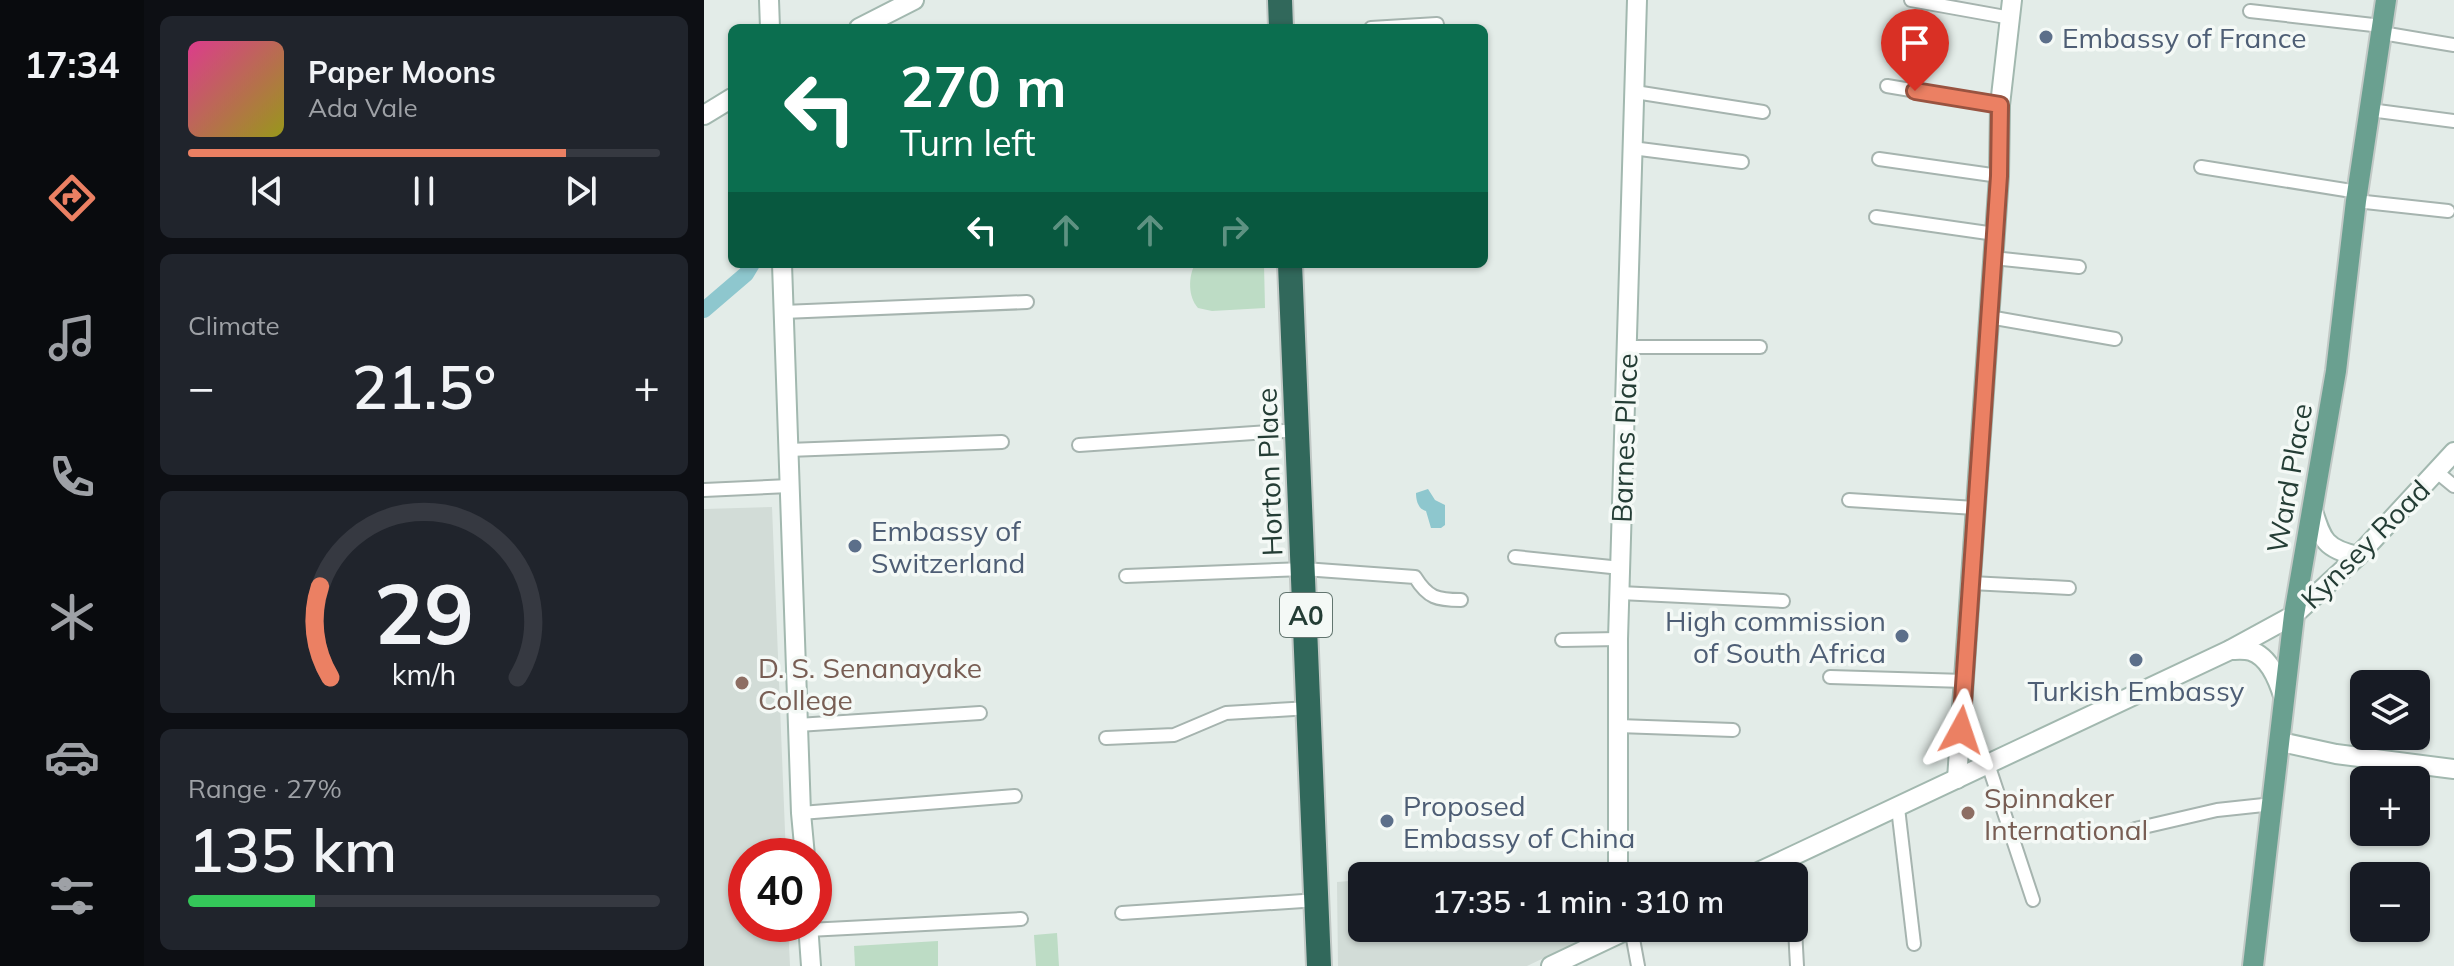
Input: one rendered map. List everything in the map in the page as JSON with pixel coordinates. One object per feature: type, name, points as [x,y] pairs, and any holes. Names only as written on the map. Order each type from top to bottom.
[{"type":"highway","points":[[1280,0],[1281,24]]},
{"type":"highway","name":"Horton Place","points":[[1290,268],[1319,966]]},
{"type":"main road","name":"Ward Place","points":[[2253,966],[2294,615],[2336,371],[2357,196],[2386,0]]},
{"type":"street","points":[[769,0],[770,24]]},
{"type":"street","points":[[867,24],[914,0]]},
{"type":"street","name":"Barnes Place","points":[[1618,862],[1618,639],[1637,0]]},
{"type":"street","points":[[1911,0],[2011,9],[2000,105],[1999,176],[1957,779]]},
{"type":"street","points":[[2250,11],[2382,30],[2454,45]]},
{"type":"street","points":[[1887,86],[2000,105]]},
{"type":"street","points":[[1635,92],[1763,112]]},
{"type":"street","points":[[704,115],[728,100]]},
{"type":"street","points":[[2370,110],[2454,121]]},
{"type":"street","points":[[1632,148],[1742,162]]},
{"type":"street","points":[[1879,159],[1999,176]]},
{"type":"street","points":[[2201,167],[2448,211]]},
{"type":"street","points":[[1876,217],[1995,234]]},
{"type":"street","points":[[1993,258],[2079,267]]},
{"type":"street","points":[[782,268],[803,838]]},
{"type":"street","points":[[783,312],[1027,302]]},
{"type":"street","points":[[1989,317],[2115,339]]},
{"type":"street","points":[[1627,347],[1760,347]]},
{"type":"street","points":[[1079,445],[1298,430]]},
{"type":"street","points":[[788,450],[1002,442]]},
{"type":"street","name":"Kynsey Road","points":[[1800,862],[1898,808],[2230,650],[2294,615],[2358,556],[2454,452]]},
{"type":"street","points":[[2437,472],[2454,486]]},
{"type":"street","points":[[704,490],[789,486]]},
{"type":"street","points":[[1849,500],[1975,508]]},
{"type":"street","points":[[2312,508],[2325,542],[2341,553],[2358,556]]},
{"type":"street","points":[[1515,557],[1621,568]]},
{"type":"street","points":[[1126,576],[1304,569],[1415,577],[1423,590],[1440,600],[1461,600]]},
{"type":"street","points":[[1971,583],[2069,588]]},
{"type":"street","points":[[1620,593],[1783,601]]},
{"type":"street","points":[[1562,640],[1618,639]]},
{"type":"street","points":[[2230,650],[2252,651],[2267,663],[2279,681],[2285,702]]},
{"type":"street","points":[[1830,677],[1965,681]]},
{"type":"street","points":[[1106,738],[1174,735],[1226,713],[1310,708]]},
{"type":"street","points":[[798,725],[980,713]]},
{"type":"street","points":[[1618,726],[1733,730]]},
{"type":"street","points":[[2281,742],[2336,754],[2454,769]]},
{"type":"street","points":[[1988,764],[2033,900]]},
{"type":"street","points":[[801,813],[1015,796]]},
{"type":"street","points":[[2135,829],[2217,810],[2273,804]]},
{"type":"street","points":[[1898,808],[1914,944]]},
{"type":"street","points":[[1122,913],[1318,900]]},
{"type":"street","points":[[832,926],[1021,919]]},
{"type":"street","points":[[809,942],[811,966]]},
{"type":"street","points":[[1551,966],[1598,942]]},
{"type":"street","points":[[1629,942],[1638,966]]},
{"type":"street","points":[[1796,942],[1797,966]]},
{"type":"shaded area","name":"D. S. Senanayake College","points":[[772,507],[785,838],[728,838],[728,942],[789,942],[790,966],[704,966],[704,509]]},
{"type":"shaded area","points":[[1348,881],[1348,942],[1578,942],[1527,966],[1338,966],[1337,882]]},
{"type":"green space","points":[[1194,268],[1264,268],[1265,308],[1212,311],[1198,308],[1192,298]]},
{"type":"green space","points":[[1057,933],[1059,966],[1036,966],[1034,935]]},
{"type":"green space","points":[[938,941],[938,966],[855,966],[854,946]]},
{"type":"water","points":[[1428,489],[1435,500],[1445,505],[1445,525],[1441,528],[1431,528],[1426,511],[1417,501],[1416,493]]},
{"type":"waterway","points":[[704,310],[750,268]]},
{"type":"place","name":"Embassy of France","points":[[2046,37]]},
{"type":"place","name":"Embassy of Switzerland","points":[[855,546]]},
{"type":"place","name":"High commission of South Africa","points":[[1902,636]]},
{"type":"place","name":"Turkish Embassy","points":[[2136,660]]},
{"type":"place","name":"D. S. Senanayake College","points":[[742,683]]},
{"type":"place","name":"Spinnaker International","points":[[1968,813]]},
{"type":"place","name":"Proposed Embassy of China","points":[[1387,821]]},
{"type":"route","points":[[1915,91],[2000,105],[1999,176],[1961,730]]}]
